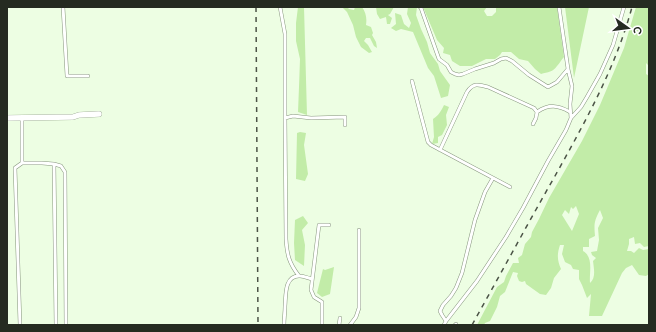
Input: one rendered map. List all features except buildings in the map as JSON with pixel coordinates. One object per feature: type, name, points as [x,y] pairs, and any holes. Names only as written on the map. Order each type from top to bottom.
[{"type":"street","points":[[7,118],[73,117],[79,115],[99,114]]},
{"type":"lane","points":[[63,7],[67,76],[88,76]]},
{"type":"lane","points":[[280,7],[285,34],[286,239],[289,261],[299,276]]},
{"type":"lane","points":[[420,7],[439,59],[447,65],[454,74],[463,74],[475,68],[506,58],[548,87],[557,82],[568,69]]},
{"type":"lane","points":[[444,325],[446,320],[477,281],[509,231],[566,130],[570,118],[572,86],[559,7]]},
{"type":"lane","points":[[570,118],[584,102],[600,74],[613,45],[624,7]]},
{"type":"lane","points":[[412,81],[428,142],[431,146],[510,187]]},
{"type":"lane","points":[[440,150],[467,92],[470,87],[474,85],[480,84],[488,87],[534,108],[537,112]]},
{"type":"lane","points":[[533,124],[537,112],[544,107],[560,107],[570,112]]},
{"type":"lane","points":[[285,118],[293,116],[311,118],[345,116],[345,125]]},
{"type":"lane","points":[[22,118],[22,164]]},
{"type":"lane","points":[[20,325],[15,168],[22,164],[42,163],[61,166],[65,172],[66,325]]},
{"type":"lane","points":[[54,164],[56,325]]},
{"type":"lane","points":[[446,320],[440,311],[456,288],[462,273],[475,220],[485,192],[493,178]]},
{"type":"lane","points":[[322,325],[322,302],[314,297],[311,290],[319,225],[330,225]]},
{"type":"lane","points":[[350,325],[356,317],[359,308],[359,230]]},
{"type":"lane","points":[[284,325],[285,291],[290,280],[294,276],[312,279]]},
{"type":"lane","points":[[339,325],[340,318]]},
{"type":"green space","points":[[298,7],[304,7],[307,115],[298,112],[300,59],[296,41],[296,23]]},
{"type":"green space","points":[[342,7],[347,7],[354,10],[355,7],[362,7],[366,16],[366,25],[371,27],[373,33],[372,35],[376,42],[377,48],[374,46],[370,38],[366,38],[364,41],[372,52],[369,53],[361,47],[347,12]]},
{"type":"green space","points":[[376,7],[394,7],[388,15],[392,18],[390,24],[387,24],[386,17],[380,19],[377,14]]},
{"type":"green space","points":[[408,7],[417,7],[416,15],[430,53],[450,85],[448,96],[441,98],[434,76],[428,68],[413,32],[401,29],[396,31],[391,28],[396,24],[395,13],[401,15],[404,24],[409,28],[411,23],[407,14]]},
{"type":"green space","points":[[423,7],[487,7],[484,11],[487,16],[492,16],[496,12],[496,7],[557,7],[564,57],[554,70],[541,74],[528,61],[519,59],[511,52],[502,52],[495,59],[486,59],[472,66],[460,66],[452,61],[450,55],[443,53],[444,48],[437,40]]},
{"type":"green space","points":[[565,7],[589,7],[574,78]]},
{"type":"green space","points":[[636,7],[649,7],[649,66],[646,63],[646,74],[649,76],[649,246],[644,247],[640,243],[635,244],[634,237],[629,239],[627,251],[634,253],[639,248],[643,250],[649,249],[649,274],[646,276],[639,275],[632,265],[626,268],[622,273],[602,316],[589,316],[591,294],[587,298],[579,279],[579,270],[573,269],[571,265],[565,262],[562,254],[564,245],[560,245],[558,257],[561,269],[554,278],[551,288],[546,295],[540,294],[526,284],[525,281],[519,281],[517,276],[518,273],[513,272],[505,292],[500,296],[497,307],[490,321],[484,325],[477,325],[497,287],[504,282],[513,263],[519,263],[518,258],[522,255],[525,244],[531,237],[549,198],[582,141],[600,105],[624,48]],"holes":[[[576,206],[579,214],[572,231],[562,215],[565,210],[569,214],[571,207],[573,209]],[[600,210],[603,218],[598,228],[599,240],[597,251],[591,252],[596,258],[593,261],[594,276],[590,283],[590,261],[589,257],[583,251],[583,247],[589,247],[589,239],[595,236],[595,223]]]},
{"type":"green space","points":[[444,105],[449,107],[446,115],[447,125],[442,135],[438,137],[438,143],[432,144],[434,137],[433,119],[440,113]]},
{"type":"green space","points":[[297,133],[306,133],[304,145],[308,174],[305,181],[296,179]]},
{"type":"green space","points":[[303,216],[308,223],[302,230],[305,245],[304,266],[295,260],[294,243],[295,220]]},
{"type":"green space","points":[[334,267],[330,294],[322,297],[317,293],[323,269],[325,270]]},
{"type":"railway","points":[[256,7],[258,325]]},
{"type":"railway","points":[[472,325],[599,94],[609,73],[632,7]]}]
